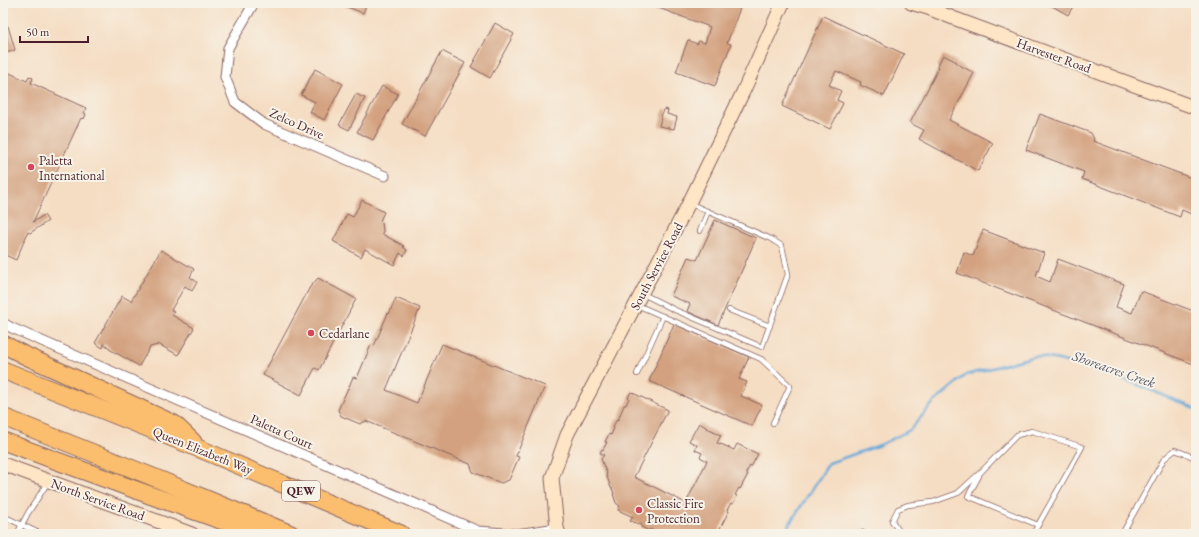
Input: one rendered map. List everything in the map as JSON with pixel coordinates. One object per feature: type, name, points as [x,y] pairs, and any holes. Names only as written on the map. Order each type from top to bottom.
[{"type":"highway","points":[[3,344],[174,424],[200,449]]},
{"type":"highway","name":"Queen Elizabeth Way","points":[[3,370],[200,449],[402,534]]},
{"type":"highway","points":[[3,417],[291,534]]},
{"type":"highway","points":[[3,441],[260,534]]},
{"type":"street","name":"Zelco Drive","points":[[254,3],[228,48],[225,77],[235,102],[264,124],[385,176]]},
{"type":"street","name":"South Service Road","points":[[558,531],[552,478],[567,435],[689,203],[743,92],[783,3]]},
{"type":"street","name":"Harvester Road","points":[[911,3],[1196,108]]},
{"type":"street","name":"Paletta Court","points":[[3,323],[478,531],[518,534],[558,531]]},
{"type":"street","name":"North Service Road","points":[[3,464],[49,480],[164,529],[192,534]]},
{"type":"lane","points":[[639,299],[675,310],[762,347],[788,274],[782,246],[771,239],[689,203]]},
{"type":"lane","points":[[700,231],[708,211]]},
{"type":"lane","points":[[639,299],[663,316],[761,359],[790,386],[773,423]]},
{"type":"lane","points":[[729,310],[770,326]]},
{"type":"lane","points":[[637,374],[663,316]]},
{"type":"lane","points":[[900,534],[892,522],[898,509],[908,505],[933,502],[958,493],[981,472],[1017,434],[1032,432],[1082,447],[1033,534]]},
{"type":"lane","points":[[1122,534],[1164,459],[1175,450],[1196,458]]},
{"type":"lane","points":[[981,472],[968,496],[1038,525]]},
{"type":"lane","points":[[17,534],[49,480]]},
{"type":"lane","points":[[3,516],[35,533],[41,534]]},
{"type":"building","points":[[337,3],[367,3],[363,13]]},
{"type":"building","points":[[645,3],[742,3],[727,43],[731,44],[715,86],[676,72],[688,40],[697,44],[699,41],[705,43],[710,27]]},
{"type":"building","points":[[1047,3],[1075,3],[1068,15]]},
{"type":"building","points":[[823,16],[904,54],[884,96],[860,85],[861,82],[836,71],[829,85],[841,91],[837,100],[843,103],[830,129],[782,106]]},
{"type":"building","points":[[495,23],[514,34],[490,78],[471,67]]},
{"type":"building","points":[[8,26],[15,50],[3,54],[3,27]]},
{"type":"building","points":[[442,51],[465,63],[425,136],[402,124]]},
{"type":"building","points":[[943,55],[974,73],[949,120],[993,143],[978,171],[919,139],[924,130],[910,123],[939,67],[937,67]]},
{"type":"building","points":[[315,69],[343,84],[324,120],[310,112],[315,102],[301,95]]},
{"type":"building","name":"Paletta International","points":[[3,70],[27,81],[29,76],[33,78],[31,83],[86,108],[84,119],[81,118],[33,222],[44,215],[48,221],[30,233],[28,232],[16,260],[3,254]]},
{"type":"building","points":[[382,86],[398,94],[373,140],[357,132]]},
{"type":"building","points":[[356,94],[365,98],[349,130],[339,125]]},
{"type":"building","points":[[664,109],[668,110],[667,114],[677,117],[674,129],[659,126]]},
{"type":"building","points":[[1040,114],[1091,133],[1094,139],[1093,141],[1194,179],[1196,175],[1196,216],[1182,210],[1180,217],[1082,179],[1084,172],[1026,150]]},
{"type":"building","points":[[362,200],[384,212],[380,221],[382,223],[382,234],[404,246],[403,247],[407,250],[404,256],[400,253],[394,265],[365,249],[361,257],[333,241],[347,214],[353,217]]},
{"type":"building","points":[[715,220],[756,238],[718,325],[687,311],[690,304],[671,296],[688,257],[697,260]]},
{"type":"building","points":[[983,230],[1044,253],[1036,276],[1050,282],[1058,259],[1124,284],[1116,307],[1132,313],[1141,291],[1196,312],[1196,365],[957,273],[964,252],[973,256]]},
{"type":"building","points":[[161,250],[194,269],[190,277],[197,282],[192,291],[185,286],[171,310],[174,312],[172,315],[194,328],[178,355],[158,344],[150,347],[139,366],[109,349],[110,348],[104,344],[103,348],[95,343],[122,296],[131,301]]},
{"type":"building","name":"Cedarlane","points":[[318,278],[356,299],[319,370],[315,368],[301,395],[263,375],[310,287]]},
{"type":"building","points":[[396,298],[420,308],[386,390],[417,403],[442,344],[545,386],[516,456],[519,457],[509,480],[501,483],[473,472],[470,464],[366,421],[360,424],[341,416],[338,410],[353,377],[357,378],[371,345],[374,346]]},
{"type":"building","points":[[674,324],[749,357],[739,379],[747,382],[741,396],[762,405],[752,426],[649,381]]},
{"type":"building","points":[[631,392],[668,410],[634,477],[686,503],[707,461],[700,457],[702,453],[695,450],[697,445],[689,441],[699,423],[721,435],[717,443],[720,445],[721,444],[734,450],[737,444],[758,454],[746,473],[748,474],[740,489],[739,488],[735,495],[737,496],[733,504],[731,503],[727,510],[729,511],[717,534],[656,534],[657,533],[650,529],[649,531],[641,527],[642,525],[630,521],[633,517],[618,510],[620,506],[616,503],[601,459],[604,455],[600,453],[607,442],[605,442],[609,434],[611,435],[614,428],[613,427],[617,419],[618,420],[624,405],[626,405]]},
{"type":"building","points":[[862,530],[872,534],[860,534]]},
{"type":"waterway","name":"Shoreacres Creek","points":[[783,534],[829,463],[880,445],[910,430],[933,403],[966,375],[1036,356],[1059,360],[1092,369],[1131,382],[1196,409]]},
{"type":"place","name":"Paletta International","points":[[31,167]]},
{"type":"place","name":"Cedarlane","points":[[311,333]]},
{"type":"place","name":"Classic Fire Protection","points":[[639,510]]}]
